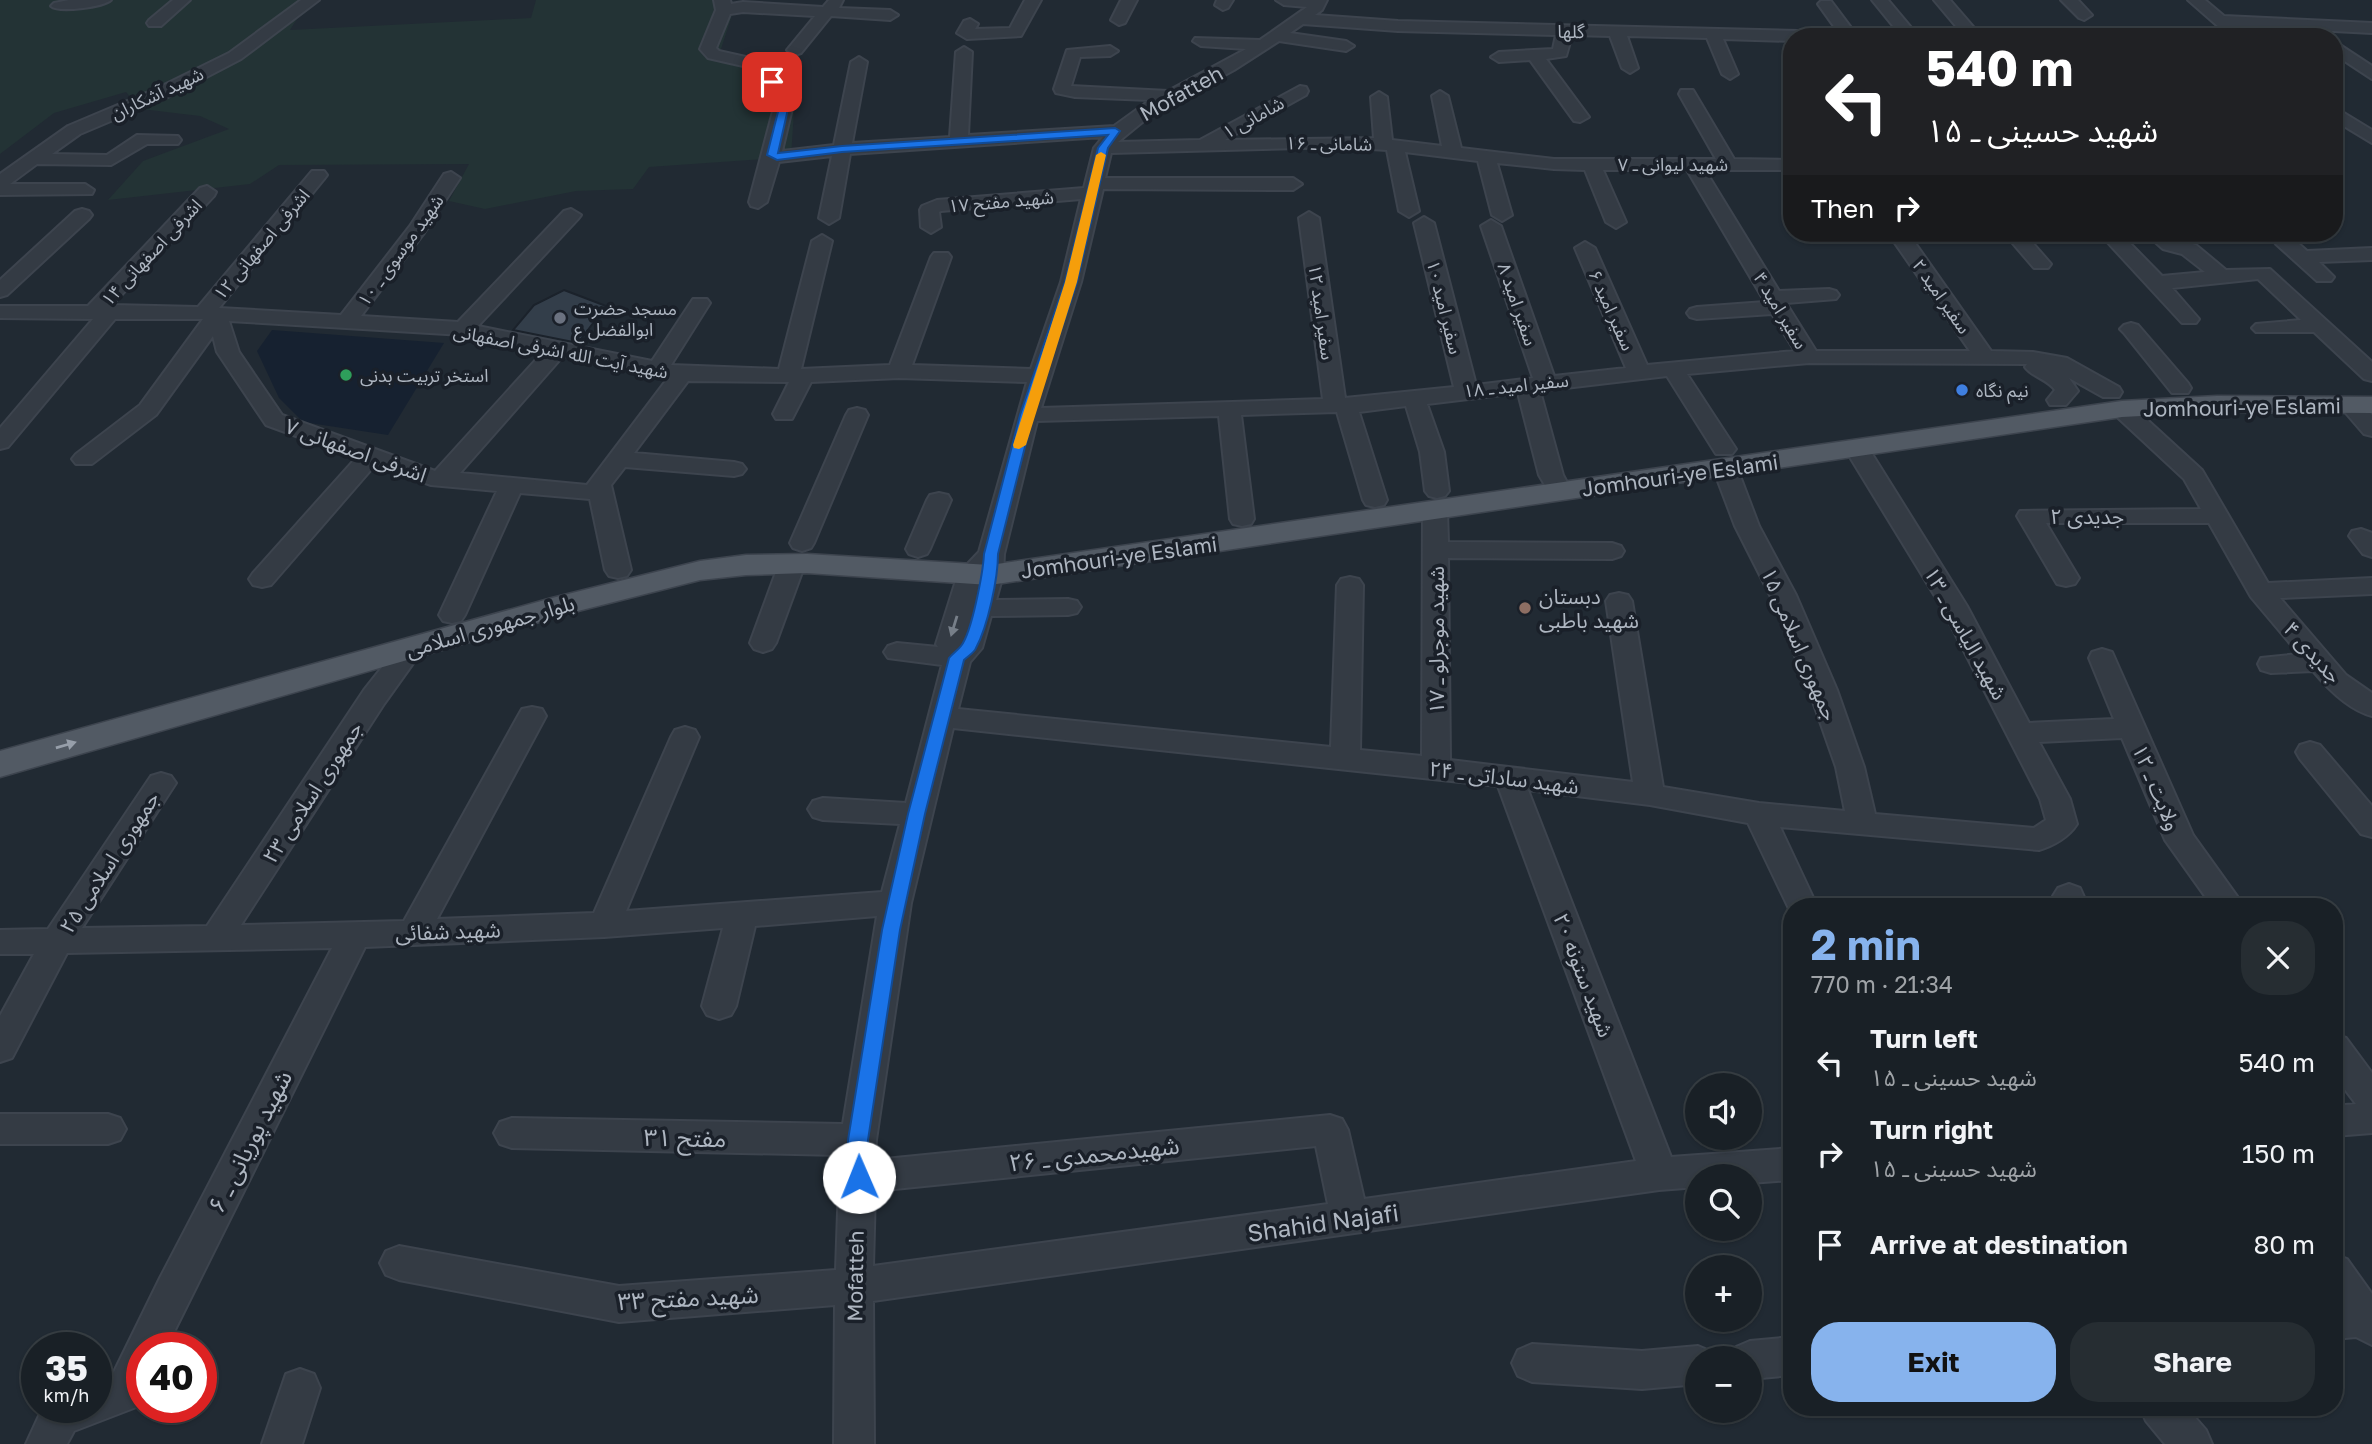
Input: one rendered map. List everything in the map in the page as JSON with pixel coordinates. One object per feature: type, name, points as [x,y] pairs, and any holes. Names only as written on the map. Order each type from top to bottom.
[{"type":"main road","name":"Jomhouri-ye Eslami","points":[[984,568],[2116,401],[2180,388],[2364,400]]},
{"type":"main road","name":"Jomhouri-ye Eslami","points":[[1724,459],[1857,449],[2000,417],[2058,400],[2217,404],[2364,400]]},
{"type":"main road","name":"Jomhouri-ye Eslami","points":[[984,568],[1055,548],[1242,519],[1375,500],[1436,501]]},
{"type":"main road","name":"بلوار جمهوری اسلامی","points":[[0,764],[411,648],[618,570],[744,545],[797,553],[984,568]]},
{"type":"main road","name":"بلوار جمهوری اسلامی","points":[[0,740],[452,615],[508,610],[797,553],[918,549],[984,568]]},
{"type":"street","points":[[59,6],[103,0]]},
{"type":"street","points":[[155,23],[182,0]]},
{"type":"street","name":"شهید آشکاران","points":[[0,182],[74,130],[164,92],[235,56],[311,0]]},
{"type":"street","points":[[970,24],[965,33],[967,34],[1017,32],[1033,0]]},
{"type":"street","points":[[1119,20],[1129,0]]},
{"type":"street","points":[[1284,0],[1389,9]]},
{"type":"street","points":[[1880,0],[1903,28]]},
{"type":"street","points":[[1942,0],[1966,28]]},
{"type":"street","points":[[2069,0],[2084,15]]},
{"type":"street","points":[[2196,0],[2229,28]]},
{"type":"street","name":"Mofatteh","points":[[854,1444],[858,1140],[895,903],[957,658],[969,648],[981,608],[984,568],[1027,415],[1071,282],[1103,148],[1115,131],[1167,96],[1228,67],[1318,4]]},
{"type":"street","points":[[1826,4],[1843,28]]},
{"type":"street","points":[[758,202],[785,100],[758,64],[715,55],[708,49],[723,5],[831,6],[890,15]]},
{"type":"street","points":[[795,50],[831,6]]},
{"type":"street","name":"گلها","points":[[1299,19],[1437,27],[1783,35]]},
{"type":"street","points":[[2219,20],[2372,28]]},
{"type":"street","points":[[2307,24],[2312,28]]},
{"type":"street","points":[[1437,27],[1440,46]]},
{"type":"street","points":[[1499,57],[1560,53],[1565,31]]},
{"type":"street","points":[[1617,32],[1630,68]]},
{"type":"street","points":[[1712,32],[1730,74]]},
{"type":"street","points":[[1201,41],[1268,41],[1346,46]]},
{"type":"street","points":[[959,142],[964,51]]},
{"type":"street","points":[[1110,51],[1073,53],[1062,89],[1075,92],[1167,96]]},
{"type":"street","points":[[2343,53],[2372,74]]},
{"type":"street","points":[[1535,55],[1580,117]]},
{"type":"street","points":[[829,218],[859,62]]},
{"type":"street","name":"شامانی ۱","points":[[1205,144],[1300,90]]},
{"type":"street","points":[[1687,94],[1728,164]]},
{"type":"street","points":[[1440,96],[1453,153]]},
{"type":"street","name":"سفیر امید ۱۰","points":[[1379,97],[1389,145],[1417,217],[1466,391]]},
{"type":"street","points":[[2343,118],[2367,135]]},
{"type":"street","points":[[772,155],[777,157],[842,149],[1115,131]]},
{"type":"street","points":[[2343,134],[2367,135]]},
{"type":"street","points":[[33,159],[111,160],[143,139],[172,140]]},
{"type":"street","name":"شامانی ـ ۱۶","points":[[1103,148],[1205,144],[1389,145],[1554,164]]},
{"type":"street","name":"سفیر امید ۸","points":[[1486,157],[1497,221],[1536,383],[1539,428],[1555,484]]},
{"type":"street","name":"شهید لیوانی ـ ۷","points":[[1554,164],[1783,165]]},
{"type":"street","points":[[1592,164],[1616,222]]},
{"type":"street","name":"سفیر امید ۴","points":[[1693,165],[1809,357]]},
{"type":"street","name":"اشرفی اصفهانی ۱۲","points":[[84,459],[148,410],[210,314],[318,176]]},
{"type":"street","name":"شهید موسوی ـ ۱۰","points":[[348,320],[417,229],[451,178]]},
{"type":"street","points":[[1093,188],[1293,184]]},
{"type":"street","name":"شهید مفتح ۱۷","points":[[931,227],[929,210],[937,206],[1093,188]]},
{"type":"street","points":[[0,189],[85,190]]},
{"type":"street","name":"اشرفی اصفهانی ۱۴","points":[[0,442],[103,311],[207,192]]},
{"type":"street","points":[[0,292],[82,215]]},
{"type":"street","points":[[463,329],[571,215]]},
{"type":"street","name":"سفیر امید ۱۲","points":[[1309,218],[1341,406],[1360,451],[1375,500]]},
{"type":"street","points":[[784,414],[796,376],[821,241]]},
{"type":"street","name":"سفیر امید ۲","points":[[1905,242],[1996,359]]},
{"type":"street","points":[[2022,242],[2041,264]]},
{"type":"street","points":[[2118,242],[2189,319]]},
{"type":"street","points":[[2166,242],[2189,249],[2222,277]]},
{"type":"street","points":[[2285,242],[2323,277]]},
{"type":"street","name":"سفیر امید ۶","points":[[1585,248],[1639,372]]},
{"type":"street","points":[[2302,257],[2372,254]]},
{"type":"street","points":[[899,371],[941,257]]},
{"type":"street","points":[[2157,283],[2263,274],[2372,374]]},
{"type":"street","points":[[1697,313],[1829,295]]},
{"type":"street","points":[[657,370],[700,303]]},
{"type":"street","name":"شهید آیت الله اشرفی اصفهانی","points":[[4,316],[103,311],[210,314],[348,320],[463,329],[682,374],[796,376],[899,371],[1039,376]]},
{"type":"street","name":"اشرفی اصفهانی ۷","points":[[210,314],[228,352],[274,420],[430,478],[600,489]]},
{"type":"street","points":[[2263,328],[2318,325]]},
{"type":"street","points":[[2131,329],[2180,388]]},
{"type":"street","points":[[442,479],[557,349]]},
{"type":"street","name":"سفیر امید ـ ۱۸","points":[[1027,415],[1341,406],[1639,372],[1809,357],[2033,358],[2059,363],[2116,401]]},
{"type":"street","points":[[1996,359],[2053,374],[2067,391],[2058,400]]},
{"type":"street","name":"جمهوری اسلامی ۱۵","points":[[1673,369],[1724,459],[1747,526],[1783,595],[1823,690],[1850,767],[1863,824]]},
{"type":"street","points":[[618,570],[600,489],[618,459],[682,374]]},
{"type":"street","name":"شهید موجرلو ـ ۱۷","points":[[1414,398],[1429,444],[1436,501],[1436,768]]},
{"type":"street","points":[[2364,400],[2372,429]]},
{"type":"street","name":"جدیدی ۴","points":[[2116,401],[2194,475],[2260,591],[2336,681],[2372,707]]},
{"type":"street","points":[[1229,408],[1242,519]]},
{"type":"street","points":[[763,643],[797,553],[857,415]]},
{"type":"street","name":"شهید الیاسی ـ ۱۳","points":[[1857,449],[1954,606],[2055,799],[2062,824]]},
{"type":"street","points":[[262,579],[370,456]]},
{"type":"street","points":[[618,459],[734,469]]},
{"type":"street","points":[[452,615],[512,485]]},
{"type":"street","points":[[918,549],[939,500]]},
{"type":"street","name":"جدیدی ۲","points":[[2066,578],[2029,516],[2217,516]]},
{"type":"street","points":[[1435,550],[1612,551]]},
{"type":"street","points":[[957,658],[949,644],[984,568]]},
{"type":"street","points":[[1345,759],[1350,585]]},
{"type":"street","points":[[2260,591],[2372,586]]},
{"type":"street","points":[[1619,601],[1650,795]]},
{"type":"street","points":[[981,608],[1069,607]]},
{"type":"street","name":"جمهوری اسلامی ۲۳","points":[[216,939],[374,697],[411,648]]},
{"type":"street","points":[[897,652],[957,658]]},
{"type":"street","name":"ولایت ـ ۱۲","points":[[2102,658],[2180,840],[2223,898]]},
{"type":"street","points":[[2271,663],[2320,662]]},
{"type":"street","points":[[414,932],[532,716]]},
{"type":"street","name":"شهید ساداتی ـ ۲۴","points":[[941,717],[1436,768],[1650,795],[1759,814],[1863,824],[2039,839],[2062,824]]},
{"type":"street","points":[[2020,733],[2132,728]]},
{"type":"street","points":[[604,925],[685,737]]},
{"type":"street","points":[[2310,752],[2372,826]]},
{"type":"street","name":"شهید ستونه ۲۰","points":[[1509,777],[1658,1174]]},
{"type":"street","name":"جمهوری اسلامی ۲۵","points":[[0,1048],[57,941],[160,783]]},
{"type":"street","points":[[824,809],[916,814]]},
{"type":"street","points":[[1759,814],[1797,898]]},
{"type":"street","name":"شهید شفائی","points":[[0,942],[216,939],[604,925],[895,903]]},
{"type":"street","points":[[719,1006],[742,914]]},
{"type":"street","name":"شهید پوریانی ـ ۶","points":[[153,1332],[355,935]]},
{"type":"street","points":[[2343,1060],[2372,1099]]},
{"type":"street","points":[[2343,1120],[2372,1118]]},
{"type":"street","points":[[0,1129],[108,1129]]},
{"type":"street","name":"شهیدمحمدی ـ ۲۶","points":[[859,1177],[1330,1130],[1350,1219]]},
{"type":"street","name":"مفتح ۳۱","points":[[512,1133],[858,1140]]},
{"type":"street","name":"Shahid Najafi","points":[[854,1286],[1658,1174],[1783,1165]]},
{"type":"street","name":"شهید مفتح ۳۳","points":[[399,1263],[619,1304],[854,1286]]},
{"type":"street","points":[[2343,1291],[2357,1322]]},
{"type":"street","points":[[1762,1359],[1783,1357]]},
{"type":"street","points":[[1532,1363],[1642,1370],[1685,1366]]},
{"type":"street","points":[[282,1444],[300,1388]]},
{"type":"street","points":[[2168,1416],[2192,1444]]},
{"type":"street","points":[[46,1444],[56,1423]]},
{"type":"shaded area","points":[[0,0],[309,0],[290,30],[531,18],[536,0],[730,0],[733,12],[720,52],[766,62],[795,96],[791,157],[649,167],[633,189],[576,191],[485,209],[449,201],[469,164],[279,165],[250,184],[108,200],[143,161],[229,129],[200,116],[141,109],[126,92],[54,113],[0,154]]},
{"type":"water","name":"استخر تربیت بدنی","points":[[272,330],[444,343],[388,435],[303,422],[279,398],[257,351]]},
{"type":"building","name":"مسجد حضرت ابوالفضل ع","points":[[564,290],[606,306],[578,343],[513,330],[534,305]]},
{"type":"slow traffic","points":[[1019,445],[1071,282],[1101,155]]},
{"type":"place","name":"مسجد حضرت ابوالفضل ع","points":[[560,318]]},
{"type":"place","name":"استخر تربیت بدنی","points":[[346,375]]},
{"type":"place","name":"نیم نگاه","points":[[1962,390]]},
{"type":"place","name":"دبستان شهید باطبی","points":[[1525,608]]},
{"type":"route","points":[[772,82],[785,100],[772,155],[777,157],[842,149],[1115,131],[1103,148],[1071,282],[1027,415],[991,554],[986,592],[969,648],[957,658],[916,814],[895,903],[858,1140],[859,1177]]}]
